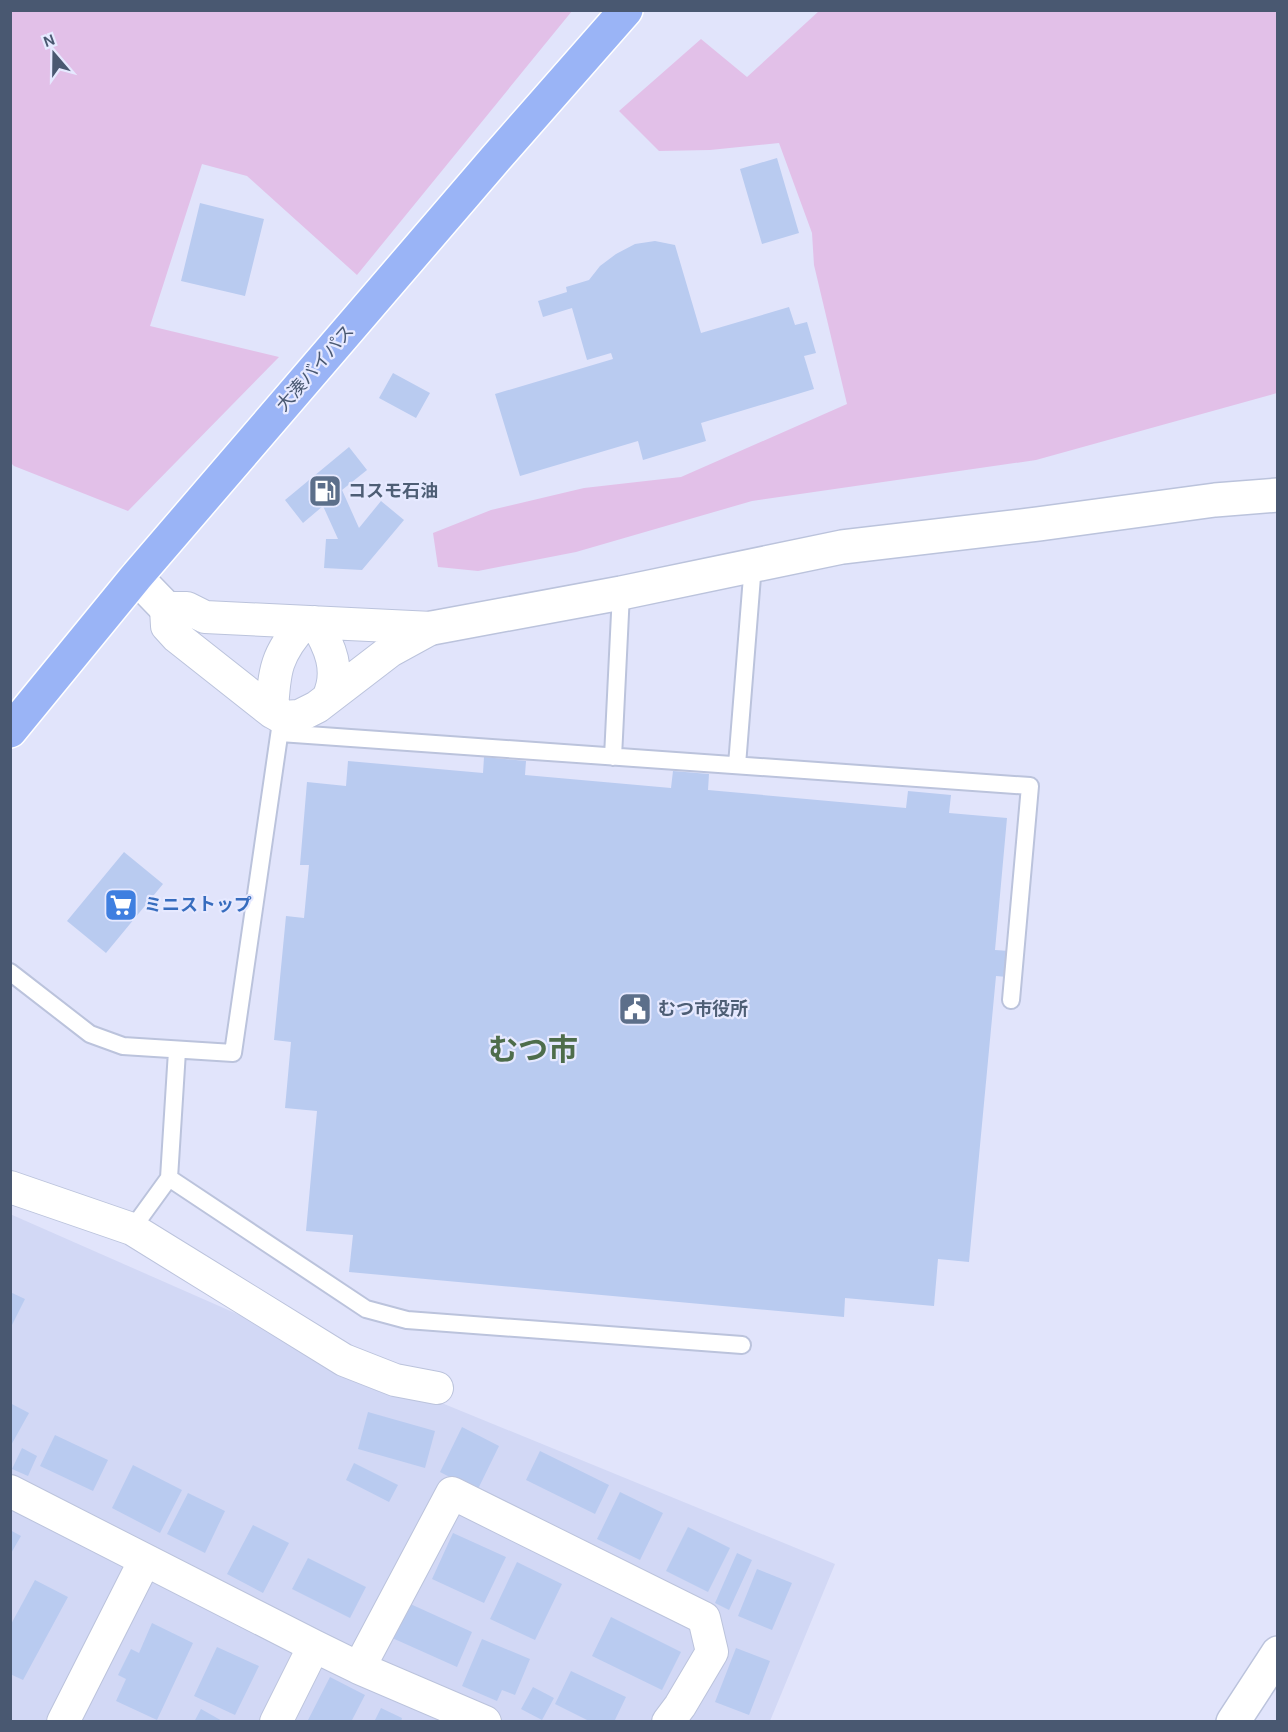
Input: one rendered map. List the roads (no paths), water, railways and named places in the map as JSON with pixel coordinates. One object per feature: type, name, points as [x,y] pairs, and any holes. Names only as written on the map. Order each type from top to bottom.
[{"type":"highway","name":"大湊バイパス","points":[[10,731],[136,577],[626,10]]},
{"type":"street","points":[[166,608],[187,608],[206,617],[432,628],[621,593],[842,547],[1215,500],[1278,495]]},
{"type":"street","points":[[136,577],[166,608],[167,626],[177,637],[278,721]]},
{"type":"street","points":[[310,622],[322,634],[332,654],[335,673],[333,688],[328,698]]},
{"type":"street","points":[[278,721],[276,669],[282,653],[295,633],[310,622]]},
{"type":"street","points":[[278,721],[299,716],[317,707],[390,651],[432,628]]},
{"type":"street","points":[[10,1186],[132,1229],[344,1360],[395,1380],[437,1388]]},
{"type":"street","points":[[10,1491],[359,1668],[485,1722]]},
{"type":"street","points":[[359,1668],[452,1493],[704,1618],[712,1652],[668,1722]]},
{"type":"street","points":[[63,1722],[145,1560]]},
{"type":"street","points":[[276,1722],[314,1646]]},
{"type":"street","points":[[1233,1722],[1278,1653]]},
{"type":"lane","points":[[737,765],[753,564]]},
{"type":"lane","points":[[613,757],[621,593]]},
{"type":"lane","points":[[10,972],[90,1034],[123,1046],[233,1053],[278,721],[613,757],[1030,786],[1011,1000]]},
{"type":"lane","points":[[132,1229],[169,1178],[177,1051]]},
{"type":"lane","points":[[169,1178],[366,1309],[407,1320],[742,1345]]},
{"type":"place","name":"コスモ石油","points":[[325,491]]},
{"type":"place","name":"ミニストップ","points":[[121,905]]},
{"type":"place","name":"むつ市役所","points":[[635,1009]]},
{"type":"district","name":"むつ市","points":[[533,1050]]}]
